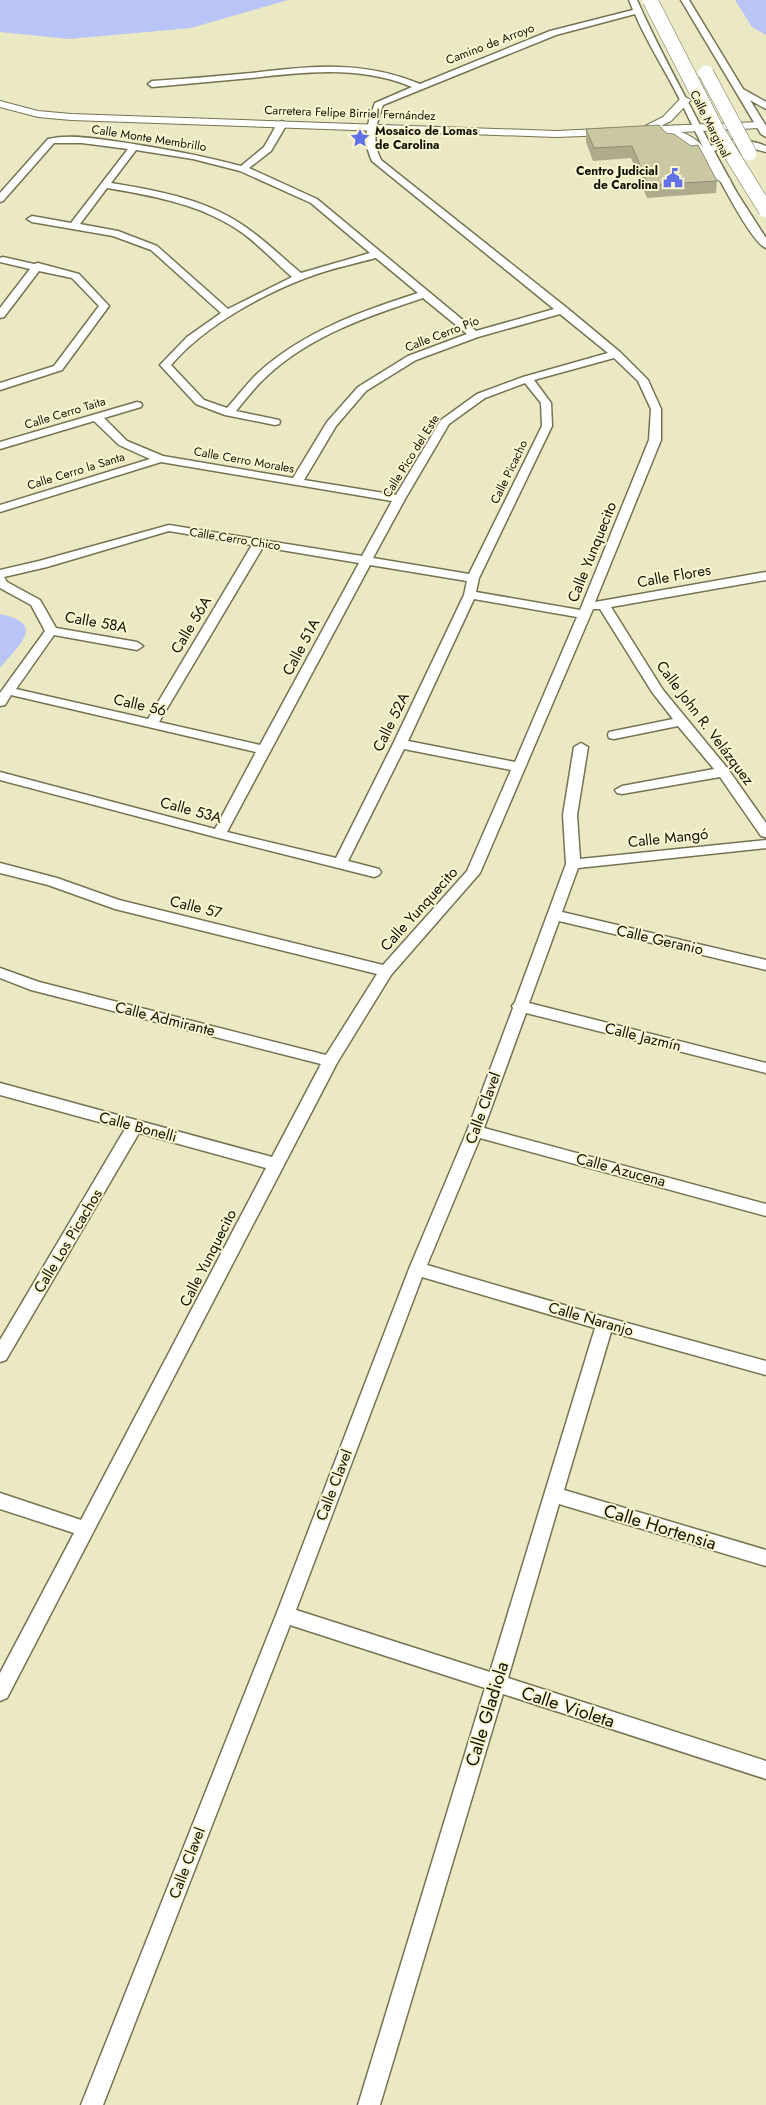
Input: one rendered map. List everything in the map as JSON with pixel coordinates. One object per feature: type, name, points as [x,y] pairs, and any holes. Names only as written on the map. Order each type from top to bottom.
[{"type":"main road","points":[[650,0],[717,132],[766,210]]},
{"type":"main road","points":[[700,61],[758,169]]},
{"type":"street","name":"Calle Marginal","points":[[632,0],[654,48],[685,100],[697,128],[746,219],[766,245]]},
{"type":"street","points":[[685,0],[720,59],[720,68],[733,94],[764,128]]},
{"type":"street","name":"Camino de Arroyo","points":[[370,127],[378,103],[553,33],[637,11]]},
{"type":"street","points":[[152,84],[320,69],[355,68],[372,70],[401,78],[418,86]]},
{"type":"street","points":[[669,73],[692,97],[705,100],[733,94],[766,106]]},
{"type":"street","points":[[644,130],[667,119],[685,100]]},
{"type":"street","name":"Carretera Felipe Birriel Fernández","points":[[0,104],[38,114],[71,117],[556,134],[697,128],[764,128]]},
{"type":"street","points":[[243,169],[268,149],[282,124]]},
{"type":"street","name":"Calle Yunquecito","points":[[0,1692],[5,1672],[86,1529],[330,1061],[386,971],[473,873],[520,767],[655,440],[656,408],[643,380],[616,354],[563,310],[376,161],[369,148],[370,127]]},
{"type":"street","points":[[644,130],[668,132],[684,137],[701,149],[715,174],[725,180]]},
{"type":"street","name":"Calle Monte Membrillo","points":[[0,199],[51,141],[59,139],[82,140],[193,156],[243,169],[314,201],[474,335]]},
{"type":"street","points":[[711,155],[717,145],[752,144],[766,149]]},
{"type":"street","points":[[74,225],[134,147]]},
{"type":"street","points":[[106,184],[164,195],[215,213],[246,231],[300,278]]},
{"type":"street","points":[[32,219],[115,232],[154,248],[228,314]]},
{"type":"street","points":[[275,422],[228,414],[200,402],[165,365],[176,351],[228,314],[300,278],[379,254]]},
{"type":"street","points":[[2,383],[58,368],[104,306],[75,276],[38,266],[3,260]]},
{"type":"street","points":[[0,315],[38,266]]},
{"type":"street","points":[[228,414],[264,373],[306,342],[363,314],[425,294]]},
{"type":"street","name":"Calle Cerro Pío","points":[[296,483],[330,424],[362,389],[412,358],[474,335],[563,310]]},
{"type":"street","name":"Calle Pico del Este","points":[[366,560],[399,499],[445,422],[481,396],[528,379],[616,354]]},
{"type":"street","name":"Calle Picacho","points":[[470,595],[473,578],[547,426],[546,403],[528,379]]},
{"type":"street","name":"Calle Cerro Taita","points":[[0,446],[137,405]]},
{"type":"street","name":"Calle Cerro Morales","points":[[97,418],[123,443],[160,459],[399,499]]},
{"type":"street","name":"Calle Cerro la Santa","points":[[0,509],[160,459]]},
{"type":"street","name":"Calle Cerro Chico","points":[[0,574],[35,567],[130,537],[169,528],[473,578]]},
{"type":"street","name":"Calle 56A","points":[[151,724],[259,543]]},
{"type":"street","name":"Calle 51A","points":[[219,834],[366,560]]},
{"type":"street","name":"Calle Flores","points":[[470,595],[585,610],[766,576]]},
{"type":"street","points":[[0,579],[2,584],[36,603],[51,631],[0,702]]},
{"type":"street","name":"Calle 52A","points":[[340,863],[400,744],[470,595]]},
{"type":"street","name":"Calle John R. Velázquez","points":[[604,605],[658,692],[723,772],[766,833]]},
{"type":"street","name":"Calle 58A","points":[[51,631],[136,646]]},
{"type":"street","name":"Calle 56","points":[[9,691],[265,750]]},
{"type":"street","points":[[614,735],[680,721]]},
{"type":"street","points":[[400,744],[520,767]]},
{"type":"street","points":[[573,864],[570,814],[581,747]]},
{"type":"street","points":[[622,790],[723,772]]},
{"type":"street","name":"Calle 53A","points":[[0,776],[219,834],[374,872]]},
{"type":"street","name":"Calle Mangó","points":[[573,864],[766,844]]},
{"type":"street","name":"Calle Clavel","points":[[92,2105],[417,1269],[476,1131],[519,1006],[573,864]]},
{"type":"street","name":"Calle 57","points":[[0,868],[52,881],[115,904],[386,971]]},
{"type":"street","name":"Calle Geranio","points":[[554,915],[766,965]]},
{"type":"street","name":"Calle Admirante","points":[[0,973],[36,986],[330,1061]]},
{"type":"street","name":"Calle Jazmín","points":[[519,1006],[766,1068]]},
{"type":"street","name":"Calle Bonelli","points":[[1,1090],[275,1164]]},
{"type":"street","name":"Calle Los Picachos","points":[[0,1355],[135,1126]]},
{"type":"street","name":"Calle Azucena","points":[[476,1131],[766,1210]]},
{"type":"street","name":"Calle Naranjo","points":[[417,1269],[605,1324],[766,1368]]},
{"type":"street","name":"Calle Gladiola","points":[[369,2105],[605,1324]]},
{"type":"street","name":"Calle Hortensia","points":[[554,1495],[766,1558]]},
{"type":"street","points":[[0,1501],[86,1529]]},
{"type":"street","name":"Calle Violeta","points":[[284,1615],[766,1770]]},
{"type":"shaded area","points":[[0,0],[288,0],[191,28],[69,39],[0,32]]},
{"type":"shaded area","points":[[735,0],[766,0],[766,35],[752,27]]},
{"type":"shaded area","points":[[0,614],[15,618],[23,623],[26,629],[21,643],[0,668]]},
{"type":"building","points":[[659,125],[666,133],[674,134],[691,146],[698,145],[717,181],[648,185],[632,146],[594,148],[586,129]]},
{"type":"place","name":"Mosaico de Lomas de Carolina","points":[[360,138]]},
{"type":"place","name":"Centro Judicial de Carolina","points":[[673,178]]}]
